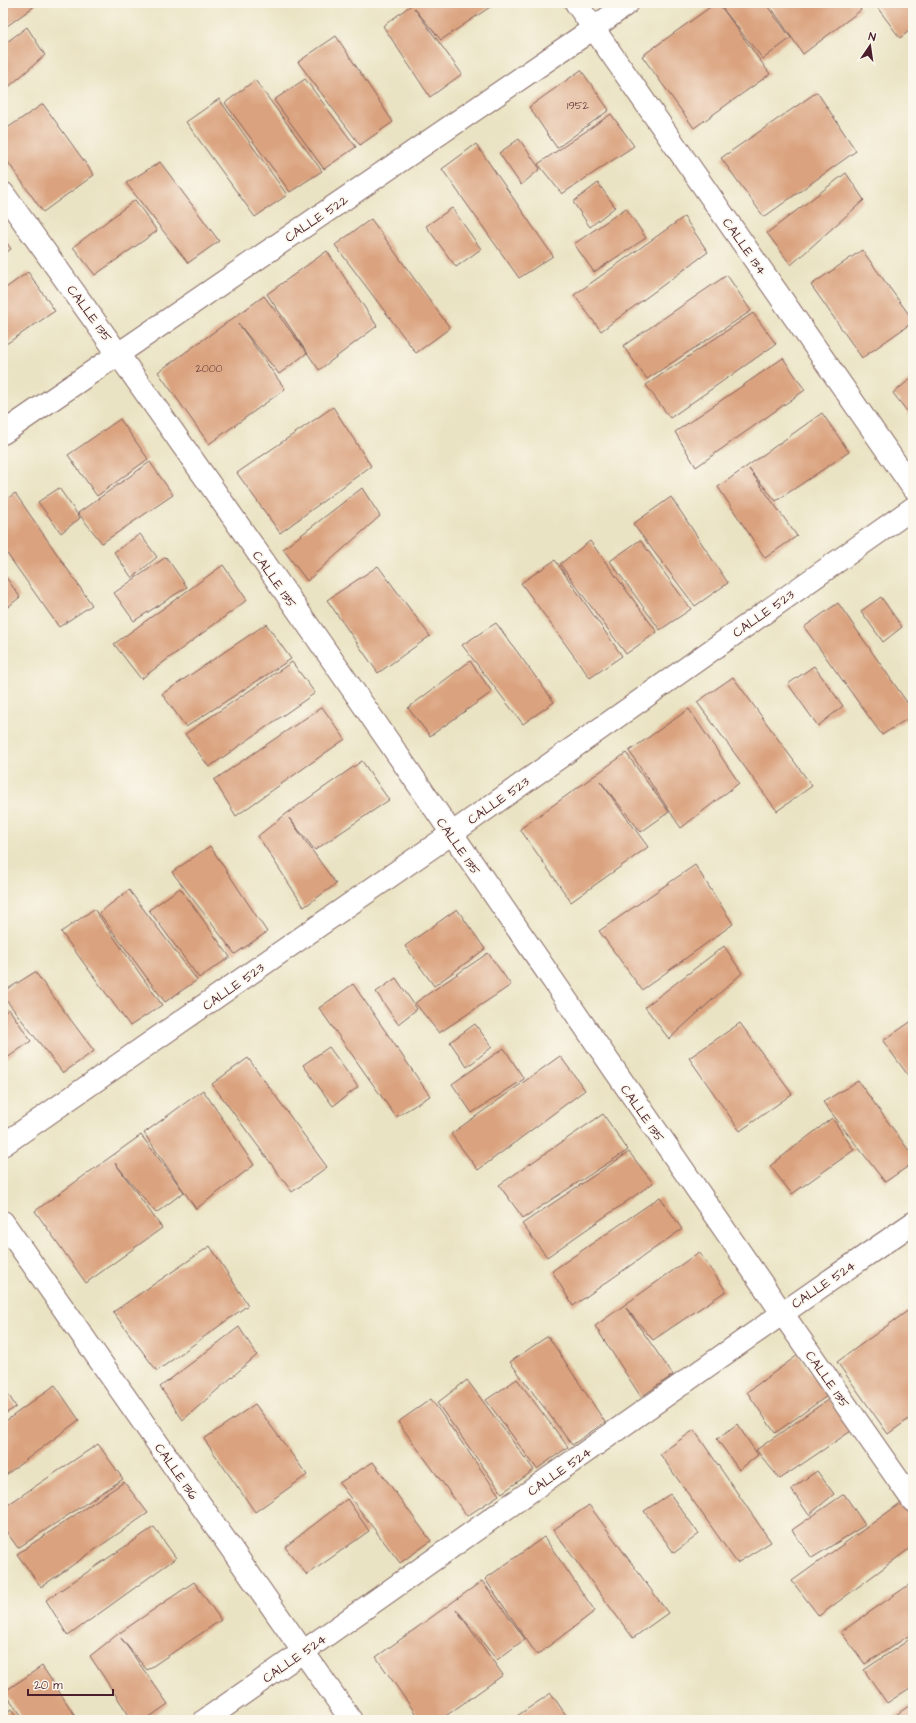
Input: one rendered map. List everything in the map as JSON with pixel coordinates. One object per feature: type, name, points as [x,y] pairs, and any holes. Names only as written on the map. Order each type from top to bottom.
[{"type":"street","name":"CALLE 134","points":[[576,3],[913,488]]},
{"type":"street","name":"CALLE 522","points":[[3,433],[594,28],[628,3]]},
{"type":"street","name":"CALLE 135","points":[[3,193],[118,353],[781,1313],[913,1501]]},
{"type":"street","name":"CALLE 523","points":[[3,1145],[451,834],[913,508]]},
{"type":"street","name":"CALLE 136","points":[[3,1222],[352,1720]]},
{"type":"street","name":"CALLE 524","points":[[205,1720],[781,1313],[913,1223]]},
{"type":"building","points":[[3,3],[35,3],[36,5],[3,29]]},
{"type":"building","points":[[414,3],[496,3],[441,40],[414,8],[462,74],[430,97],[383,26]]},
{"type":"building","points":[[716,3],[765,3],[791,38],[763,59],[722,8],[770,74],[694,128],[642,56]]},
{"type":"building","points":[[768,3],[857,3],[861,10],[803,54]]},
{"type":"building","points":[[874,3],[913,3],[913,28],[900,38]]},
{"type":"building","points":[[27,27],[45,55],[3,92],[3,45]]},
{"type":"building","points":[[336,36],[393,122],[360,145],[298,62]]},
{"type":"building","points":[[581,70],[609,110],[557,148],[529,107]]},
{"type":"building","points":[[305,79],[356,147],[324,169],[274,100]]},
{"type":"building","points":[[255,80],[322,171],[290,192],[225,103]]},
{"type":"building","points":[[817,92],[856,151],[764,217],[721,158]]},
{"type":"building","points":[[219,99],[287,195],[255,217],[186,122]]},
{"type":"building","points":[[43,104],[94,175],[43,212],[3,155],[3,131]]},
{"type":"building","points":[[611,114],[634,146],[562,194],[538,164]]},
{"type":"building","points":[[519,139],[540,169],[521,185],[499,153]]},
{"type":"building","points":[[476,144],[553,256],[519,278],[442,169]]},
{"type":"building","points":[[160,162],[219,241],[188,263],[126,183]]},
{"type":"building","points":[[846,173],[864,200],[791,265],[767,233]]},
{"type":"building","points":[[598,183],[615,207],[590,227],[573,202]]},
{"type":"building","points":[[135,200],[157,231],[95,275],[73,247]]},
{"type":"building","points":[[452,208],[481,249],[456,267],[426,226]]},
{"type":"building","points":[[626,208],[646,238],[594,272],[574,244]]},
{"type":"building","points":[[684,217],[708,252],[601,331],[574,295]]},
{"type":"building","points":[[371,219],[450,328],[416,353],[335,245]]},
{"type":"building","points":[[3,237],[11,249],[3,255]]},
{"type":"building","points":[[862,250],[913,322],[862,358],[811,285]]},
{"type":"building","points":[[327,251],[377,326],[319,370],[267,294]]},
{"type":"building","points":[[28,272],[55,311],[3,346],[3,290]]},
{"type":"building","points":[[727,275],[751,311],[647,379],[623,346]]},
{"type":"building","points":[[264,296],[307,353],[279,374],[238,323],[285,389],[209,444],[158,372]]},
{"type":"building","points":[[753,313],[776,344],[670,418],[646,385]]},
{"type":"building","points":[[783,358],[805,390],[696,467],[675,432]]},
{"type":"building","points":[[913,377],[913,419],[893,393]]},
{"type":"building","points":[[333,407],[371,466],[280,533],[237,473]]},
{"type":"building","points":[[822,413],[849,452],[776,501],[749,469],[797,536],[765,558],[718,487]]},
{"type":"building","points":[[120,419],[148,459],[97,496],[68,455]]},
{"type":"building","points":[[150,462],[173,495],[102,543],[78,513]]},
{"type":"building","points":[[59,488],[80,518],[61,533],[38,502]]},
{"type":"building","points":[[362,488],[380,516],[307,581],[283,549]]},
{"type":"building","points":[[15,493],[92,605],[59,627],[3,548],[3,502]]},
{"type":"building","points":[[671,497],[728,583],[695,606],[633,524]]},
{"type":"building","points":[[140,534],[157,557],[132,578],[114,552]]},
{"type":"building","points":[[640,540],[691,609],[660,630],[610,561]]},
{"type":"building","points":[[590,541],[657,632],[626,654],[560,564]]},
{"type":"building","points":[[166,557],[187,587],[134,621],[114,593]]},
{"type":"building","points":[[555,560],[622,656],[590,678],[521,583]]},
{"type":"building","points":[[223,565],[247,600],[141,679],[114,644]]},
{"type":"building","points":[[378,566],[430,636],[378,673],[327,600]]},
{"type":"building","points":[[3,573],[20,597],[3,611]]},
{"type":"building","points":[[881,597],[902,627],[883,642],[861,611]]},
{"type":"building","points":[[838,603],[913,711],[913,715],[882,735],[804,627]]},
{"type":"building","points":[[496,623],[554,702],[523,724],[462,645]]},
{"type":"building","points":[[266,624],[291,659],[186,727],[162,694]]},
{"type":"building","points":[[470,661],[492,692],[430,736],[408,708]]},
{"type":"building","points":[[292,662],[315,693],[209,767],[185,734]]},
{"type":"building","points":[[814,666],[843,706],[818,726],[788,684]]},
{"type":"building","points":[[733,677],[812,786],[777,811],[697,702]]},
{"type":"building","points":[[322,707],[345,739],[236,816],[214,780]]},
{"type":"building","points":[[689,709],[739,783],[681,828],[629,751]]},
{"type":"building","points":[[626,753],[669,812],[641,832],[600,781],[648,847],[571,902],[520,829]]},
{"type":"building","points":[[362,761],[389,800],[315,850],[289,818],[336,884],[304,907],[258,836],[286,814]]},
{"type":"building","points":[[210,846],[267,932],[235,954],[172,872]]},
{"type":"building","points":[[695,865],[733,924],[642,990],[599,931]]},
{"type":"building","points":[[180,888],[230,957],[199,978],[149,910]]},
{"type":"building","points":[[129,890],[197,980],[165,1002],[99,913]]},
{"type":"building","points":[[94,909],[162,1005],[130,1026],[61,932]]},
{"type":"building","points":[[457,909],[485,949],[434,986],[405,946]]},
{"type":"building","points":[[724,946],[742,973],[669,1039],[645,1007]]},
{"type":"building","points":[[488,953],[511,985],[439,1033],[415,1003]]},
{"type":"building","points":[[35,972],[94,1051],[63,1073],[3,996],[3,992]]},
{"type":"building","points":[[396,978],[417,1009],[398,1024],[376,992]]},
{"type":"building","points":[[353,984],[430,1096],[396,1117],[319,1008]]},
{"type":"building","points":[[9,1009],[31,1041],[3,1061],[3,1014]]},
{"type":"building","points":[[913,1020],[913,1082],[883,1041]]},
{"type":"building","points":[[740,1023],[792,1094],[740,1131],[689,1058]]},
{"type":"building","points":[[475,1024],[492,1047],[467,1067],[450,1042]]},
{"type":"building","points":[[329,1047],[358,1087],[333,1106],[303,1065]]},
{"type":"building","points":[[504,1048],[524,1079],[472,1113],[452,1084]]},
{"type":"building","points":[[560,1056],[585,1090],[478,1170],[451,1134]]},
{"type":"building","points":[[248,1058],[327,1167],[292,1192],[212,1084]]},
{"type":"building","points":[[858,1081],[913,1156],[913,1163],[885,1182],[823,1102]]},
{"type":"building","points":[[203,1090],[254,1165],[196,1209],[144,1133]]},
{"type":"building","points":[[603,1114],[628,1150],[523,1218],[499,1185]]},
{"type":"building","points":[[832,1118],[854,1150],[792,1194],[770,1166]]},
{"type":"building","points":[[141,1135],[184,1192],[156,1213],[115,1163],[162,1228],[86,1283],[35,1211]]},
{"type":"building","points":[[629,1152],[653,1183],[547,1257],[522,1224]]},
{"type":"building","points":[[660,1197],[682,1229],[573,1306],[552,1271]]},
{"type":"building","points":[[210,1246],[248,1305],[157,1371],[113,1312]]},
{"type":"building","points":[[699,1252],[726,1291],[653,1340],[626,1308],[673,1375],[641,1397],[595,1326]]},
{"type":"building","points":[[913,1307],[913,1416],[888,1434],[837,1362]]},
{"type":"building","points":[[239,1327],[257,1355],[183,1420],[160,1387]]},
{"type":"building","points":[[548,1336],[605,1422],[572,1445],[510,1362]]},
{"type":"building","points":[[798,1355],[827,1396],[775,1433],[747,1392]]},
{"type":"building","points":[[517,1379],[568,1447],[537,1469],[486,1400]]},
{"type":"building","points":[[467,1380],[534,1470],[502,1493],[437,1403]]},
{"type":"building","points":[[55,1385],[79,1420],[3,1477],[3,1423]]},
{"type":"building","points":[[3,1386],[16,1407],[3,1415]]},
{"type":"building","points":[[431,1399],[499,1495],[467,1516],[398,1422]]},
{"type":"building","points":[[829,1399],[851,1431],[780,1479],[756,1450]]},
{"type":"building","points":[[255,1404],[307,1475],[255,1512],[204,1439]]},
{"type":"building","points":[[737,1424],[758,1455],[739,1470],[717,1439]]},
{"type":"building","points":[[694,1430],[771,1542],[737,1563],[660,1454]]},
{"type":"building","points":[[98,1444],[123,1479],[18,1548],[3,1527],[3,1508]]},
{"type":"building","points":[[373,1462],[431,1541],[400,1563],[339,1483]]},
{"type":"building","points":[[817,1471],[834,1494],[809,1515],[791,1489]]},
{"type":"building","points":[[124,1482],[148,1513],[41,1587],[17,1554]]},
{"type":"building","points":[[670,1494],[699,1534],[674,1553],[644,1511]]},
{"type":"building","points":[[844,1494],[865,1525],[812,1558],[792,1530]]},
{"type":"building","points":[[347,1499],[369,1531],[307,1575],[285,1547]]},
{"type":"building","points":[[902,1502],[913,1518],[913,1546],[819,1616],[792,1581]]},
{"type":"building","points":[[589,1505],[668,1613],[633,1638],[553,1530]]},
{"type":"building","points":[[154,1527],[176,1558],[68,1636],[46,1600]]},
{"type":"building","points":[[544,1537],[595,1611],[537,1655],[485,1579]]},
{"type":"building","points":[[482,1581],[525,1639],[497,1660],[456,1609],[503,1675],[440,1720],[420,1720],[376,1657]]},
{"type":"building","points":[[194,1582],[221,1620],[147,1670],[121,1638],[168,1704],[145,1720],[132,1720],[90,1656],[118,1634]]},
{"type":"building","points":[[913,1582],[913,1633],[865,1664],[841,1632]]},
{"type":"building","points":[[913,1637],[913,1686],[887,1703],[864,1670]]},
{"type":"building","points":[[42,1666],[78,1720],[25,1720],[4,1692]]},
{"type":"building","points":[[551,1693],[569,1720],[511,1720]]},
{"type":"building","points":[[913,1703],[913,1720],[895,1720],[893,1717]]},
{"type":"building","points":[[12,1709],[20,1720],[3,1720],[3,1715]]}]
